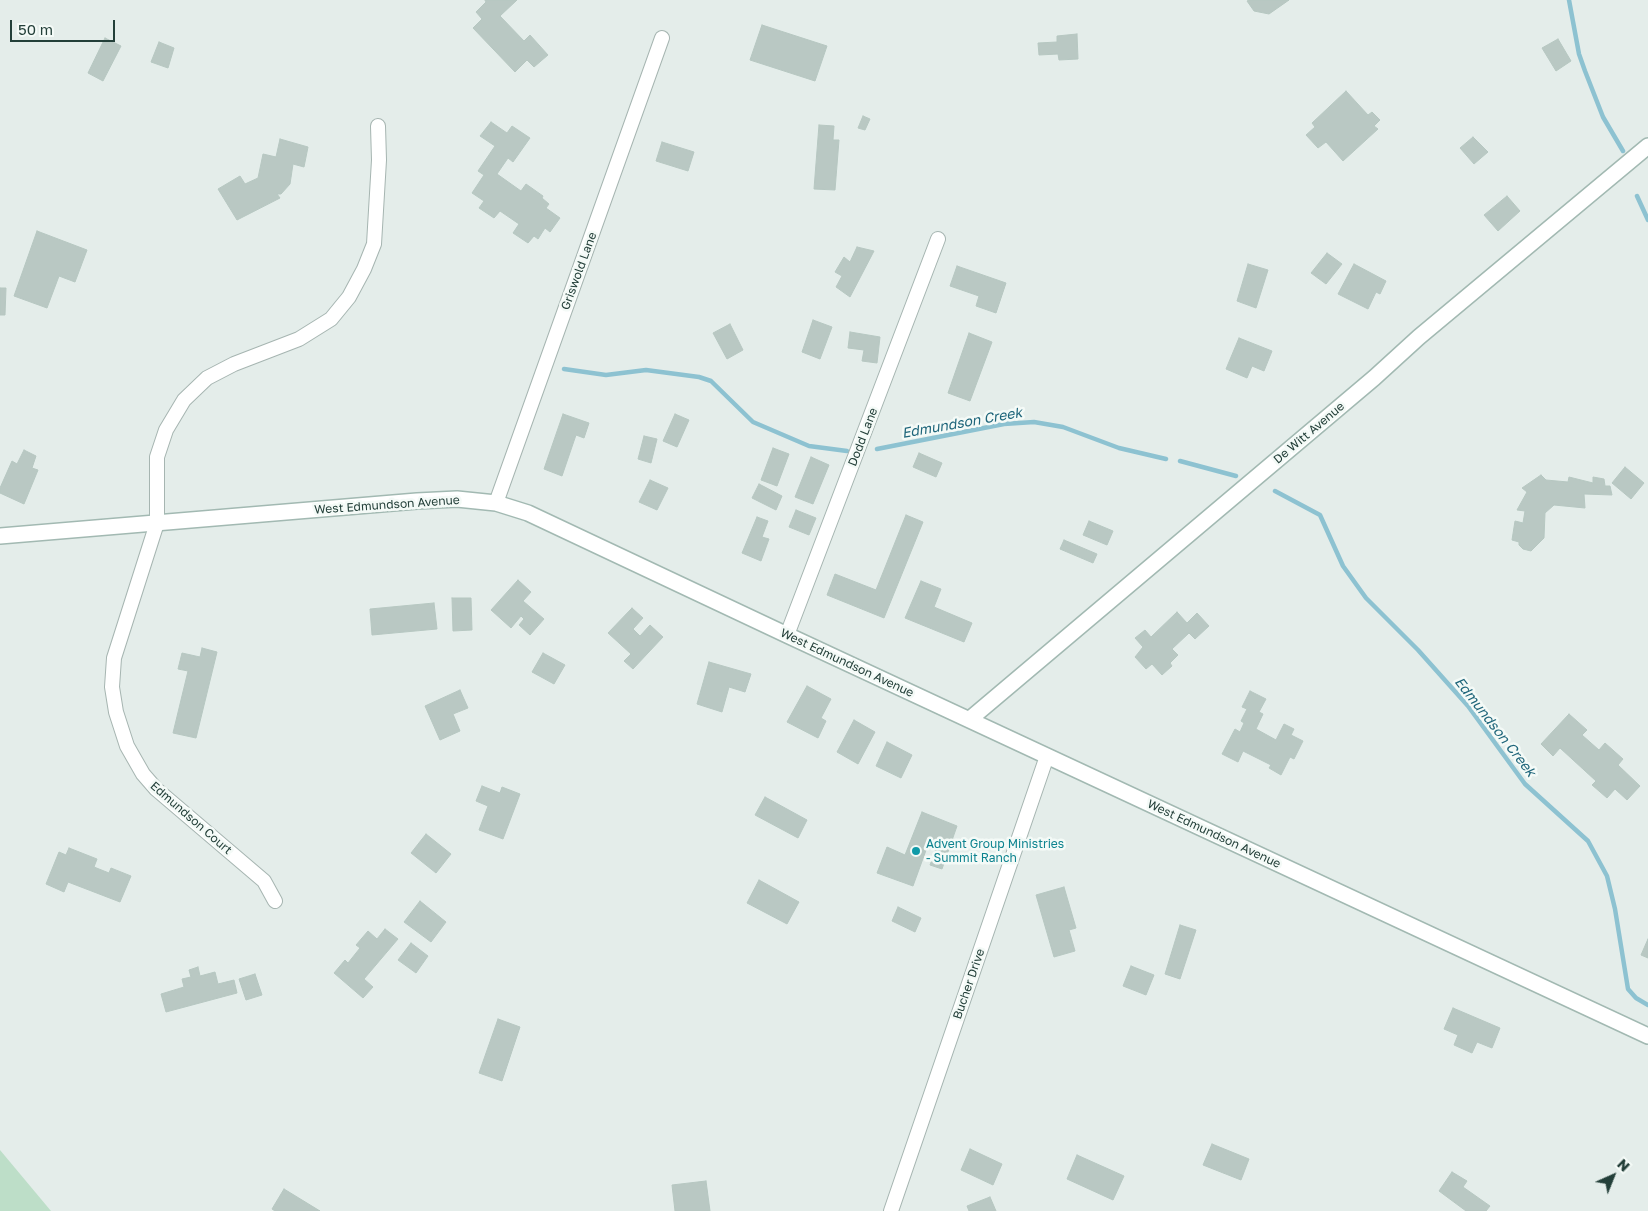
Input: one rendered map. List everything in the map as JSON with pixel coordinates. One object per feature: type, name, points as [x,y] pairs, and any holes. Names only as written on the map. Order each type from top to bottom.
[{"type":"street","name":"Griswold Lane","points":[[496,503],[662,38]]},
{"type":"street","name":"Edmundson Court","points":[[275,901],[264,881],[156,789],[143,774],[127,746],[116,712],[112,687],[114,658],[157,523],[156,456],[166,430],[184,400],[207,378],[234,364],[299,339],[331,318],[349,297],[364,269],[374,244],[379,160],[378,126]]},
{"type":"street","name":"De Witt Avenue","points":[[970,719],[1374,378],[1431,326],[1648,146]]},
{"type":"street","name":"Dodd Lane","points":[[787,636],[938,239]]},
{"type":"street","name":"West Edmundson Avenue","points":[[0,536],[425,500],[457,499],[496,503],[536,516],[787,636],[970,719],[1648,1036]]},
{"type":"street","name":"Bucher Drive","points":[[891,1211],[1047,756]]},
{"type":"green space","points":[[0,1150],[51,1211],[0,1211]]},
{"type":"building","points":[[485,0],[517,0],[500,16],[524,41],[530,35],[548,55],[534,67],[527,60],[515,72],[473,28],[482,19],[476,12],[486,2]]},
{"type":"building","points":[[1289,0],[1269,14],[1254,11],[1247,1]]},
{"type":"building","points":[[762,25],[827,46],[815,81],[750,60]]},
{"type":"building","points":[[1077,34],[1078,59],[1059,60],[1058,54],[1039,55],[1038,43],[1057,42],[1057,36]]},
{"type":"building","points":[[105,38],[121,46],[103,81],[88,73]]},
{"type":"building","points":[[1558,39],[1571,61],[1556,71],[1542,48]]},
{"type":"building","points":[[159,42],[174,48],[168,68],[151,62]]},
{"type":"building","points":[[1346,91],[1368,115],[1372,112],[1380,120],[1374,126],[1378,129],[1343,161],[1326,142],[1318,148],[1306,135],[1315,127],[1312,123]]},
{"type":"building","points":[[863,116],[870,119],[865,130],[858,128]]},
{"type":"building","points":[[491,122],[507,133],[512,126],[530,138],[513,162],[508,158],[497,174],[521,191],[526,184],[543,196],[542,198],[549,204],[546,208],[560,218],[550,232],[545,228],[538,239],[534,236],[528,243],[513,233],[519,224],[500,211],[494,218],[479,208],[484,201],[472,193],[484,175],[478,171],[495,146],[480,136]]},
{"type":"building","points":[[819,125],[834,126],[833,140],[839,140],[835,190],[814,189]]},
{"type":"building","points":[[1473,137],[1488,152],[1474,164],[1460,148]]},
{"type":"building","points":[[280,139],[308,147],[304,167],[293,164],[290,184],[281,194],[277,194],[280,198],[237,220],[218,189],[240,176],[245,184],[258,178],[263,154],[276,157]]},
{"type":"building","points":[[662,142],[694,152],[688,171],[656,161]]},
{"type":"building","points":[[1507,196],[1520,211],[1498,231],[1484,215]]},
{"type":"building","points":[[37,231],[87,250],[75,282],[59,276],[47,308],[14,296]]},
{"type":"building","points":[[857,247],[874,251],[850,297],[836,287],[842,276],[835,272],[844,257],[850,262]]},
{"type":"building","points":[[1327,253],[1342,264],[1326,284],[1311,273]]},
{"type":"building","points":[[1248,264],[1268,270],[1256,308],[1237,301]]},
{"type":"building","points":[[1354,264],[1386,281],[1380,294],[1376,292],[1368,309],[1338,294]]},
{"type":"building","points":[[957,266],[1006,283],[996,313],[976,306],[979,296],[950,286]]},
{"type":"building","points":[[0,288],[6,288],[5,315],[0,315]]},
{"type":"building","points":[[813,320],[832,327],[820,359],[802,352]]},
{"type":"building","points":[[730,324],[743,350],[727,359],[713,333]]},
{"type":"building","points":[[850,332],[880,337],[877,363],[862,361],[864,350],[848,348]]},
{"type":"building","points":[[969,333],[992,342],[970,401],[948,393]]},
{"type":"building","points":[[1239,338],[1272,351],[1264,371],[1252,366],[1247,378],[1226,369]]},
{"type":"building","points":[[563,414],[589,423],[584,438],[576,435],[562,476],[544,469]]},
{"type":"building","points":[[675,414],[689,420],[677,447],[663,441]]},
{"type":"building","points":[[644,436],[657,439],[651,463],[638,459]]},
{"type":"building","points":[[773,448],[789,454],[777,486],[761,480]]},
{"type":"building","points":[[24,450],[36,456],[32,468],[38,470],[24,504],[0,493],[0,488],[12,461],[17,464]]},
{"type":"building","points":[[919,453],[942,463],[936,477],[913,467]]},
{"type":"building","points":[[811,457],[829,465],[813,504],[795,497]]},
{"type":"building","points":[[1625,467],[1644,483],[1631,499],[1612,483]]},
{"type":"building","points":[[1541,475],[1546,480],[1568,482],[1569,477],[1593,483],[1593,477],[1604,479],[1605,486],[1610,486],[1612,495],[1584,494],[1585,508],[1554,505],[1545,513],[1544,538],[1531,551],[1523,549],[1519,542],[1512,540],[1515,521],[1523,523],[1525,511],[1517,510],[1527,492],[1522,488]]},
{"type":"building","points":[[650,480],[668,488],[657,510],[639,502]]},
{"type":"building","points":[[759,484],[782,496],[776,510],[752,498]]},
{"type":"building","points":[[796,510],[816,518],[809,535],[789,527]]},
{"type":"building","points":[[906,515],[923,522],[884,618],[827,595],[835,574],[876,590]]},
{"type":"building","points":[[757,517],[768,521],[762,537],[769,539],[761,561],[742,553]]},
{"type":"building","points":[[1089,521],[1113,531],[1107,545],[1083,535]]},
{"type":"building","points":[[1064,540],[1097,554],[1093,563],[1060,549]]},
{"type":"building","points":[[518,580],[531,592],[523,601],[544,619],[530,635],[519,625],[524,619],[521,616],[511,628],[491,610]]},
{"type":"building","points":[[921,581],[941,589],[934,607],[972,623],[964,642],[905,618]]},
{"type":"building","points":[[452,598],[471,598],[472,630],[453,631]]},
{"type":"building","points":[[434,603],[437,629],[372,635],[370,609]]},
{"type":"building","points":[[632,608],[643,618],[633,629],[640,636],[650,625],[663,637],[633,669],[624,661],[631,654],[608,633]]},
{"type":"building","points":[[1177,612],[1187,623],[1197,613],[1209,626],[1195,639],[1189,633],[1172,649],[1178,655],[1170,663],[1172,666],[1162,675],[1152,664],[1146,669],[1135,657],[1143,647],[1135,638],[1145,630],[1151,637]]},
{"type":"building","points":[[202,648],[217,652],[196,738],[173,733],[188,671],[178,669],[182,653],[200,657]]},
{"type":"building","points":[[543,653],[565,665],[554,684],[532,672]]},
{"type":"building","points":[[709,662],[751,674],[745,692],[729,687],[722,712],[697,704]]},
{"type":"building","points":[[807,686],[831,699],[821,718],[826,721],[818,738],[787,722]]},
{"type":"building","points":[[460,690],[468,708],[453,714],[460,731],[440,740],[425,706]]},
{"type":"building","points":[[1250,691],[1266,699],[1259,712],[1263,714],[1256,729],[1276,740],[1284,724],[1294,729],[1291,735],[1303,741],[1294,759],[1290,757],[1281,775],[1269,768],[1271,765],[1243,751],[1238,762],[1222,754],[1235,729],[1240,732],[1244,723],[1241,721],[1247,709],[1242,707]]},
{"type":"building","points":[[1569,714],[1587,730],[1582,735],[1599,750],[1605,743],[1623,759],[1618,765],[1640,786],[1627,800],[1615,789],[1607,798],[1592,785],[1596,781],[1560,748],[1553,756],[1541,744]]},
{"type":"building","points":[[854,720],[875,732],[858,764],[837,752]]},
{"type":"building","points":[[887,742],[912,755],[901,778],[876,766]]},
{"type":"building","points":[[482,786],[500,793],[502,787],[520,794],[503,839],[479,830],[488,806],[476,801]]},
{"type":"building","points":[[765,797],[807,820],[798,838],[755,815]]},
{"type":"building","name":"Advent Group Ministries - Summit Ranch","points":[[922,812],[957,826],[942,869],[930,865],[937,846],[929,842],[913,886],[877,873],[887,847],[905,855]]},
{"type":"building","points":[[426,834],[451,854],[436,873],[411,853]]},
{"type":"building","points":[[69,848],[97,859],[94,867],[109,873],[111,868],[131,876],[120,902],[68,882],[64,892],[46,884],[59,852],[66,855]]},
{"type":"building","points":[[759,880],[799,902],[787,924],[747,903]]},
{"type":"building","points":[[1064,887],[1076,928],[1069,930],[1075,951],[1054,957],[1036,895]]},
{"type":"building","points":[[420,901],[446,922],[431,942],[404,922]]},
{"type":"building","points":[[898,907],[921,918],[915,932],[892,921]]},
{"type":"building","points":[[1180,925],[1196,930],[1180,979],[1165,974]]},
{"type":"building","points":[[385,929],[398,939],[364,979],[373,987],[363,998],[334,973],[345,960],[348,963],[360,948],[356,945],[368,931],[377,939]]},
{"type":"building","points":[[1648,939],[1648,958],[1641,955]]},
{"type":"building","points":[[411,943],[428,956],[416,973],[398,960]]},
{"type":"building","points":[[1131,966],[1154,975],[1146,995],[1123,986]]},
{"type":"building","points":[[198,967],[200,976],[215,972],[218,984],[234,980],[237,993],[166,1012],[161,994],[184,987],[182,979],[191,977],[189,970]]},
{"type":"building","points":[[255,974],[262,995],[246,1000],[239,979]]},
{"type":"building","points":[[1453,1008],[1500,1028],[1492,1048],[1477,1042],[1472,1053],[1454,1045],[1458,1035],[1444,1029]]},
{"type":"building","points":[[498,1019],[520,1027],[502,1081],[479,1073]]},
{"type":"building","points":[[1212,1144],[1249,1159],[1241,1180],[1203,1165]]},
{"type":"building","points":[[970,1149],[1002,1164],[993,1185],[961,1170]]},
{"type":"building","points":[[1077,1155],[1124,1176],[1113,1200],[1067,1179]]},
{"type":"building","points":[[1452,1172],[1467,1181],[1463,1187],[1490,1206],[1486,1211],[1466,1211],[1439,1191]]},
{"type":"building","points":[[706,1181],[710,1211],[675,1211],[672,1185]]},
{"type":"building","points":[[284,1189],[320,1211],[275,1211],[272,1209]]},
{"type":"building","points":[[990,1197],[996,1211],[969,1211],[967,1206]]},
{"type":"waterway","points":[[1569,0],[1579,54],[1585,71],[1603,117],[1623,151]]},
{"type":"waterway","points":[[1637,196],[1648,220]]},
{"type":"waterway","name":"Edmundson Creek","points":[[564,369],[606,375],[646,370],[699,377],[711,381],[753,422],[809,446],[847,451]]},
{"type":"waterway","name":"Edmundson Creek","points":[[877,449],[1004,424],[1034,422],[1063,427],[1119,448],[1166,459]]},
{"type":"waterway","name":"Edmundson Creek","points":[[1180,461],[1236,476]]},
{"type":"waterway","name":"Edmundson Creek","points":[[1275,491],[1320,515],[1343,566],[1366,598],[1418,650],[1468,706],[1525,784],[1588,841],[1607,876],[1615,909],[1628,989],[1636,998],[1648,1005]]},
{"type":"place","name":"Advent Group Ministries - Summit Ranch","points":[[916,851]]}]
